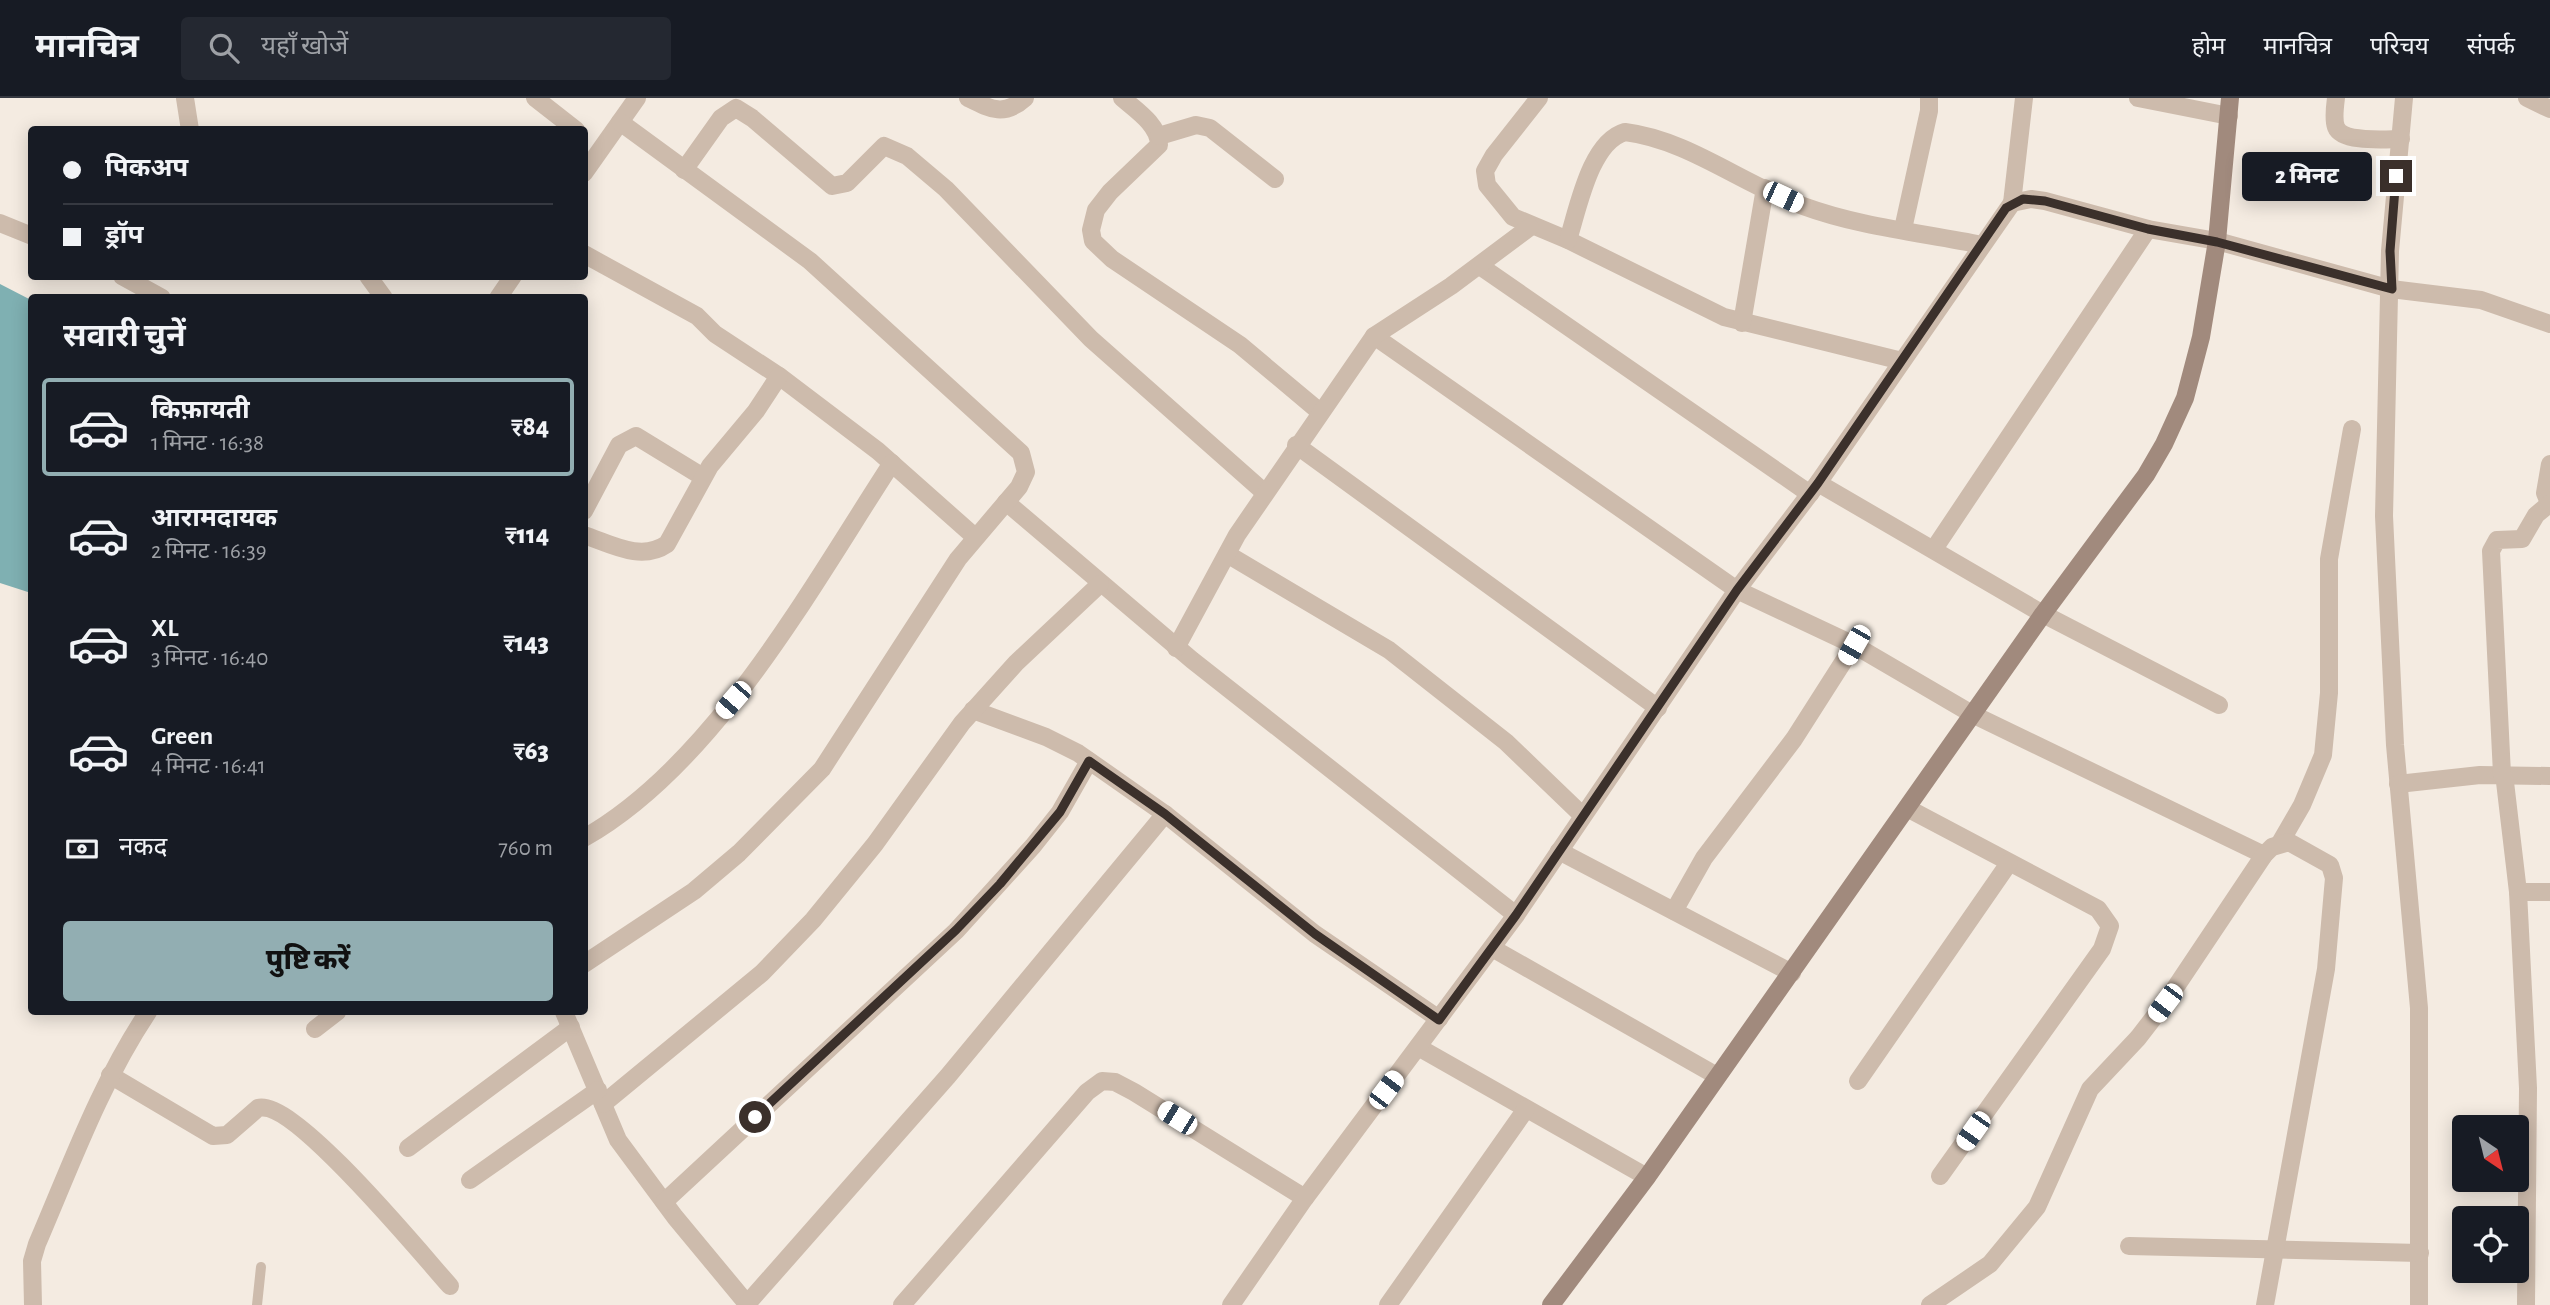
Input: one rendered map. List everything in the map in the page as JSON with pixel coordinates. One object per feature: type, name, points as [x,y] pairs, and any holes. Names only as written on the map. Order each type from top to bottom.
[{"type":"street","points":[[186,98],[190,126]]},
{"type":"street","points":[[535,98],[571,126]]},
{"type":"street","points":[[588,167],[637,98]]},
{"type":"street","points":[[968,98],[1000,111],[1009,110],[1025,98]]},
{"type":"street","points":[[1122,98],[1142,115],[1159,136]]},
{"type":"street","points":[[1539,98],[1494,155],[1486,171],[1487,185],[1502,207],[1530,227],[1568,240],[1690,303],[1742,323],[1902,361]]},
{"type":"street","points":[[1903,229],[1929,111],[1929,98]]},
{"type":"street","points":[[1231,1305],[1306,1198],[1516,915],[1737,590],[1814,489],[2012,203],[2024,98]]},
{"type":"street","points":[[1551,1305],[1647,1177],[2043,614],[2146,475],[2164,444],[2185,398],[2201,337],[2217,242],[2229,107],[2138,98]]},
{"type":"street","points":[[2336,98],[2335,126],[2342,134],[2361,138],[2401,139]]},
{"type":"street","points":[[2404,98],[2390,251],[2392,289],[2385,516],[2398,784],[2419,1008],[2419,1305]]},
{"type":"street","points":[[2527,98],[2550,109]]},
{"type":"street","points":[[684,170],[721,118],[736,108],[752,118],[832,186],[847,183],[884,146],[896,150],[946,189],[1035,284],[1119,365],[1265,493]]},
{"type":"street","points":[[588,961],[694,891],[739,853],[822,769],[958,559],[1019,486],[1026,472],[1021,453],[810,261],[620,122]]},
{"type":"street","points":[[1159,136],[1196,125],[1210,128],[1275,178]]},
{"type":"street","points":[[1568,240],[1600,151],[1605,142],[1625,132],[1655,139],[1802,206],[1982,245]]},
{"type":"street","points":[[1159,136],[1156,150],[1110,192],[1096,211],[1091,230],[1093,241],[1112,258],[1240,345],[1320,412]]},
{"type":"street","points":[[588,139],[601,149]]},
{"type":"street","points":[[1742,323],[1765,188]]},
{"type":"street","points":[[2012,203],[2031,199],[2045,201],[2148,229],[2217,242],[2392,289],[2481,300],[2550,324]]},
{"type":"street","points":[[0,223],[28,234]]},
{"type":"street","points":[[1176,648],[1227,554],[1265,493],[1374,336],[1480,266],[1530,227]]},
{"type":"street","points":[[1934,550],[2148,229]]},
{"type":"street","points":[[588,256],[674,300],[726,342],[779,376],[892,463],[975,537]]},
{"type":"street","points":[[1480,266],[1814,489],[1934,550],[2043,614],[2219,705]]},
{"type":"street","points":[[133,280],[159,289]]},
{"type":"street","points":[[1374,336],[1737,590],[1854,645],[1972,715],[2264,855]]},
{"type":"street","points":[[588,537],[626,551],[658,550],[667,544],[703,477],[756,411],[779,376]]},
{"type":"street","points":[[1930,1305],[1990,1264],[2037,1207],[2090,1089],[2138,1038],[2165,1003],[2264,855],[2280,843],[2302,805],[2323,755],[2329,693],[2329,559],[2352,429]]},
{"type":"street","points":[[588,503],[619,445],[636,436],[703,477]]},
{"type":"street","points":[[1296,445],[1658,708]]},
{"type":"street","points":[[588,835],[651,790],[733,700],[892,463]]},
{"type":"street","points":[[2526,1305],[2528,1088],[2518,892],[2502,774],[2492,547],[2502,539],[2522,539],[2536,515],[2549,505],[2545,493],[2550,464]]},
{"type":"street","points":[[1006,502],[1176,648],[1516,915]]},
{"type":"street","points":[[1227,554],[1389,650],[1506,742],[1582,815]]},
{"type":"street","points":[[470,1180],[601,1097],[762,973],[813,920],[875,844],[973,710],[1016,663],[1100,584]]},
{"type":"street","points":[[1674,911],[1704,858],[1794,739],[1854,645]]},
{"type":"street","points":[[973,710],[1046,737],[1089,761],[1165,814],[1315,934],[1439,1020]]},
{"type":"street","points":[[664,1202],[983,903],[1060,812],[1089,761]]},
{"type":"street","points":[[2398,784],[2502,774],[2550,776]]},
{"type":"street","points":[[1907,808],[2098,909],[2110,926],[2109,938],[1941,1176]]},
{"type":"street","points":[[408,1148],[568,1019],[618,1140],[747,1305],[948,1076],[1165,814]]},
{"type":"street","points":[[2265,1305],[2326,970],[2334,878],[2334,871],[2323,860],[2301,846],[2280,843]]},
{"type":"street","points":[[1559,851],[1792,973]]},
{"type":"street","points":[[1857,1081],[2009,863]]},
{"type":"street","points":[[2518,892],[2550,892]]},
{"type":"street","points":[[1492,948],[1717,1076]]},
{"type":"street","points":[[33,1305],[32,1261],[37,1244],[110,1075],[146,1015]]},
{"type":"street","points":[[315,1029],[334,1015]]},
{"type":"street","points":[[1418,1046],[1647,1177]]},
{"type":"street","points":[[110,1075],[213,1136],[227,1135],[258,1108],[274,1109],[335,1159],[450,1286]]},
{"type":"street","points":[[902,1305],[1087,1092],[1102,1081],[1115,1082],[1135,1092],[1306,1198]]},
{"type":"street","points":[[1388,1305],[1526,1109]]},
{"type":"street","points":[[2129,1246],[2420,1253]]},
{"type":"lane","points":[[257,1305],[261,1267]]},
{"type":"water","points":[[0,284],[28,298],[28,592],[0,583]]},
{"type":"route","points":[[755,1117],[956,930],[1000,884],[1060,812],[1089,761],[1165,814],[1315,934],[1439,1020],[1516,915],[1737,590],[1818,483],[2006,208],[2023,199],[2045,201],[2148,229],[2217,242],[2392,289],[2390,251],[2396,176]]}]
